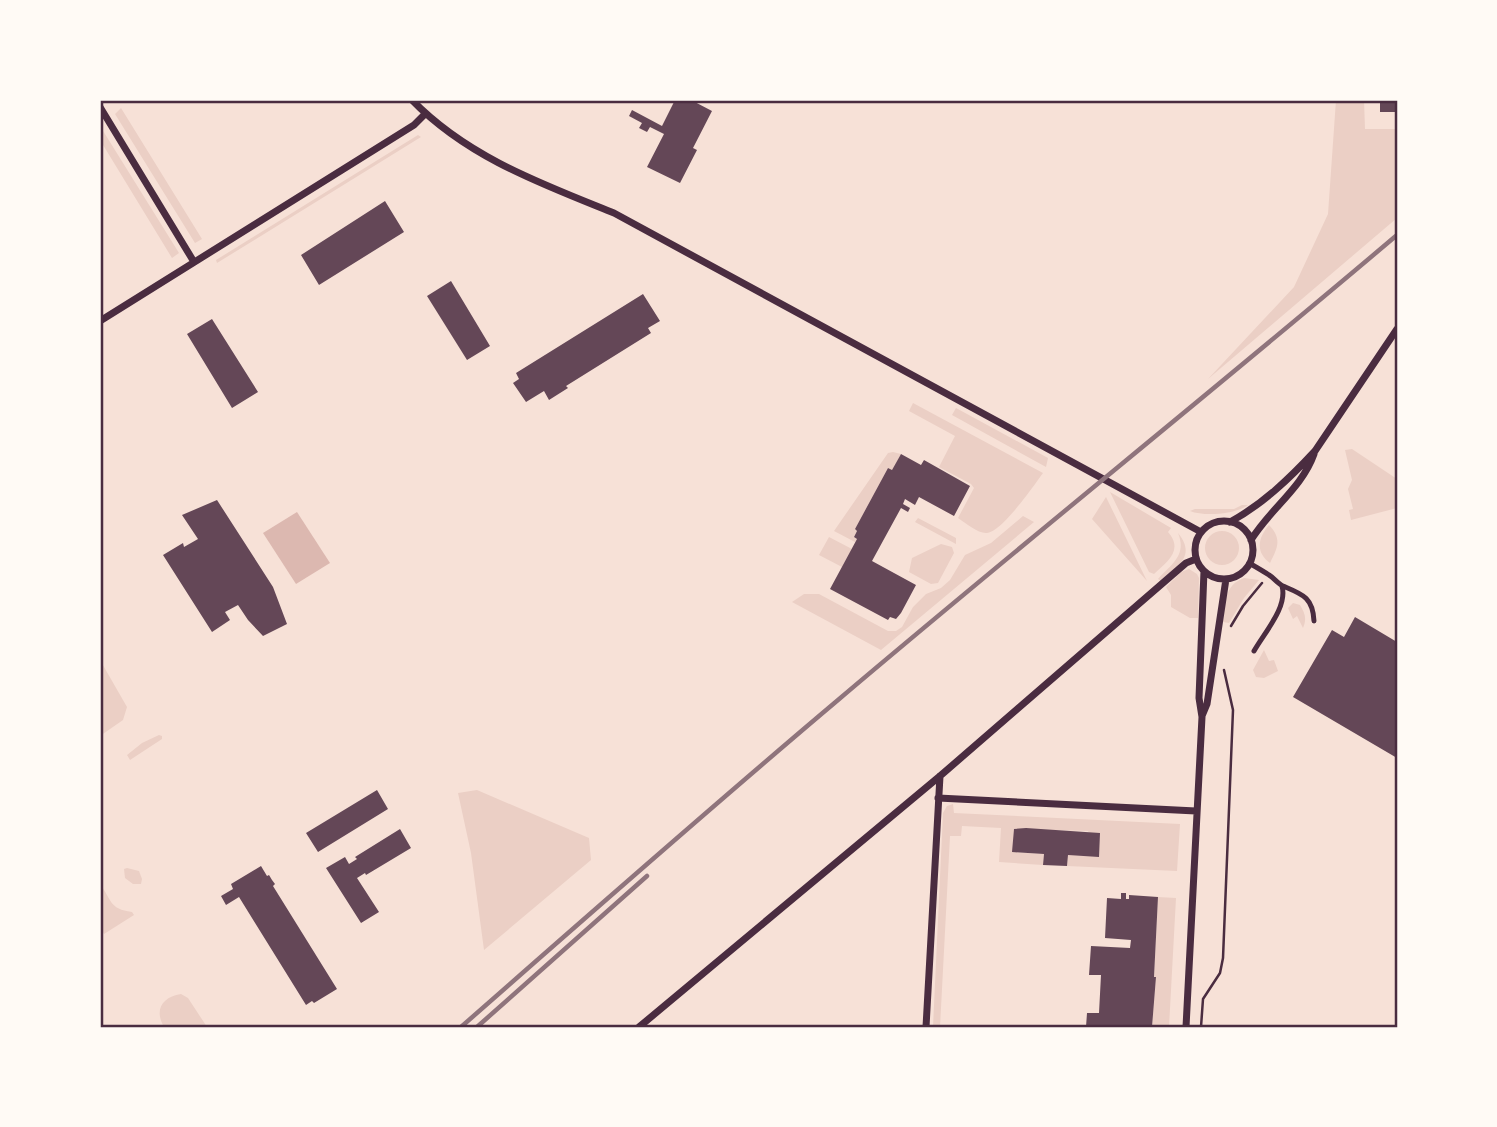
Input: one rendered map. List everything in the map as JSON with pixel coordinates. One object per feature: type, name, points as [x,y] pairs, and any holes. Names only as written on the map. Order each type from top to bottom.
[{"type":"street","points":[[412,100],[425,114],[461,141],[500,165],[527,179],[614,213],[1201,532]]},
{"type":"street","points":[[101,103],[194,262]]},
{"type":"street","points":[[100,321],[414,125],[425,114]]},
{"type":"street","points":[[1315,451],[1255,506],[1230,522],[1214,523],[1201,532],[1196,540],[1196,559],[1204,571],[1217,578],[1226,579],[1235,576],[1249,563],[1251,540],[1258,528],[1298,484],[1315,451],[1397,329]]},
{"type":"street","points":[[1230,522],[1245,530],[1251,540]]},
{"type":"street","points":[[639,1027],[940,776],[1186,563],[1196,559]]},
{"type":"street","points":[[1186,1027],[1202,717],[1199,698],[1204,571]]},
{"type":"street","points":[[1202,717],[1208,704],[1226,579]]},
{"type":"street","points":[[926,1027],[940,776]]},
{"type":"street","points":[[938,798],[1196,811]]},
{"type":"lane","points":[[1249,563],[1269,575],[1282,586],[1284,592],[1282,603],[1254,651]]},
{"type":"lane","points":[[1282,586],[1290,587],[1304,595],[1311,607],[1314,621]]},
{"type":"path","points":[[1230,628],[1243,606],[1269,575]]},
{"type":"path","points":[[1201,1027],[1203,999],[1220,973],[1223,958],[1233,710],[1223,664]]},
{"type":"shaded area","points":[[1336,100],[1364,100],[1365,129],[1397,129],[1397,218],[1208,379],[1294,287],[1328,214]]},
{"type":"shaded area","points":[[121,108],[202,239],[195,243],[115,114]]},
{"type":"shaded area","points":[[100,126],[179,253],[172,258],[100,140]]},
{"type":"shaded area","points":[[418,135],[421,137],[217,263],[216,260]]},
{"type":"shaded area","points":[[913,403],[1043,473],[1018,507],[993,531],[980,532],[958,518],[974,488],[939,467],[955,436],[909,411]]},
{"type":"shaded area","points":[[956,408],[1048,458],[1046,467],[952,415]]},
{"type":"shaded area","points":[[1352,449],[1397,479],[1397,508],[1351,520],[1349,510],[1353,509],[1348,489],[1352,480],[1345,450]]},
{"type":"shaded area","points":[[888,453],[901,454],[892,470],[888,468],[855,529],[855,542],[834,531]]},
{"type":"shaded area","points":[[1110,492],[1171,528],[1168,532],[1173,538],[1174,550],[1154,574],[1149,572]]},
{"type":"shaded area","points":[[1106,497],[1147,581],[1092,519]]},
{"type":"shaded area","points":[[1248,505],[1220,514],[1190,511],[1234,509]]},
{"type":"shaded area","points":[[297,512],[330,563],[296,584],[263,533]]},
{"type":"shaded area","points":[[1023,516],[1034,522],[881,650],[792,602],[804,594],[819,594],[888,631],[896,631],[902,627],[913,607],[926,594],[941,588],[950,580],[965,555],[991,543]]},
{"type":"shaded area","points":[[918,518],[956,538],[956,544],[915,522]]},
{"type":"shaded area","points":[[1269,525],[1277,539],[1270,563],[1260,550],[1262,535]]},
{"type":"shaded area","points":[[1222,531],[1234,536],[1239,548],[1234,560],[1222,565],[1210,560],[1205,548],[1210,536]]},
{"type":"shaded area","points":[[1178,533],[1185,548],[1183,560],[1161,581],[1158,579],[1177,559],[1181,547]]},
{"type":"shaded area","points":[[829,537],[852,549],[842,567],[819,555]]},
{"type":"shaded area","points":[[941,544],[952,547],[954,553],[938,583],[931,584],[909,572],[912,558]]},
{"type":"shaded area","points":[[1189,569],[1199,578],[1198,618],[1190,618],[1171,607],[1171,595],[1166,587],[1181,572]]},
{"type":"shaded area","points":[[1244,578],[1259,580],[1229,623],[1223,622],[1229,590]]},
{"type":"shaded area","points":[[1293,603],[1300,605],[1303,611],[1303,628],[1297,616],[1293,619],[1288,608]]},
{"type":"shaded area","points":[[1264,650],[1269,661],[1274,660],[1278,671],[1264,678],[1256,677],[1253,670]]},
{"type":"shaded area","points":[[100,660],[127,707],[123,720],[100,736]]},
{"type":"shaded area","points":[[159,735],[162,739],[130,760],[127,755],[142,743]]},
{"type":"shaded area","points":[[477,790],[589,838],[591,860],[484,950],[471,853],[458,793]]},
{"type":"shaded area","points":[[953,804],[954,813],[1180,824],[1177,871],[1067,866],[1068,855],[1099,856],[1088,831],[1014,829],[1013,852],[1044,854],[1043,865],[999,862],[1001,828],[962,826],[961,836],[950,836],[940,1027],[933,1027],[943,813],[947,806]]},
{"type":"shaded area","points":[[124,869],[139,871],[141,884],[133,884],[125,878]]},
{"type":"shaded area","points":[[100,884],[115,906],[134,915],[104,934],[100,927]]},
{"type":"shaded area","points":[[1158,897],[1176,898],[1169,1027],[1152,1027]]},
{"type":"shaded area","points":[[181,994],[188,998],[207,1027],[164,1027],[160,1015],[162,1005],[169,998]]},
{"type":"building","points":[[675,100],[691,100],[712,111],[693,148],[697,150],[680,183],[647,167],[664,134],[650,127],[647,132],[639,128],[642,123],[629,116],[632,110],[662,126]]},
{"type":"building","points":[[1380,100],[1397,100],[1397,112],[1380,112]]},
{"type":"building","points":[[385,201],[404,232],[319,285],[301,255]]},
{"type":"building","points":[[451,281],[490,346],[467,360],[427,296]]},
{"type":"building","points":[[643,294],[660,321],[648,328],[651,333],[566,386],[568,388],[549,400],[544,391],[526,402],[513,383],[519,379],[516,373]]},
{"type":"building","points":[[212,319],[258,392],[232,408],[187,334]]},
{"type":"building","points":[[901,454],[921,465],[924,460],[970,486],[954,516],[919,497],[915,505],[905,499],[903,504],[910,508],[908,512],[901,508],[872,561],[916,585],[901,613],[896,619],[890,617],[888,620],[830,589],[857,539],[854,537],[857,531],[855,529],[888,468],[892,470]]},
{"type":"building","points":[[217,500],[273,587],[287,624],[263,636],[238,605],[225,612],[230,620],[212,632],[163,555],[183,543],[184,547],[198,539],[182,515]]},
{"type":"building","points":[[1355,617],[1397,642],[1397,758],[1293,697],[1332,630],[1344,637]]},
{"type":"building","points":[[377,790],[388,809],[318,852],[306,833]]},
{"type":"building","points":[[400,829],[411,848],[357,878],[379,912],[361,923],[326,868],[345,857],[349,864],[357,859],[355,857]]},
{"type":"building","points":[[1014,829],[1100,833],[1099,857],[1068,855],[1067,866],[1043,865],[1044,854],[1012,852]]},
{"type":"building","points":[[261,866],[275,884],[273,886],[337,989],[314,1003],[312,1001],[306,1005],[239,897],[226,905],[221,896],[233,889],[231,884]]},
{"type":"building","points":[[1121,893],[1126,893],[1126,899],[1129,899],[1129,895],[1158,897],[1152,1027],[1086,1027],[1087,1013],[1099,1013],[1101,975],[1089,975],[1091,946],[1130,948],[1131,940],[1105,938],[1107,898],[1121,899]]},
{"type":"railway","points":[[461,1027],[838,700],[1397,235]]},
{"type":"railway","points":[[477,1027],[647,876]]}]
